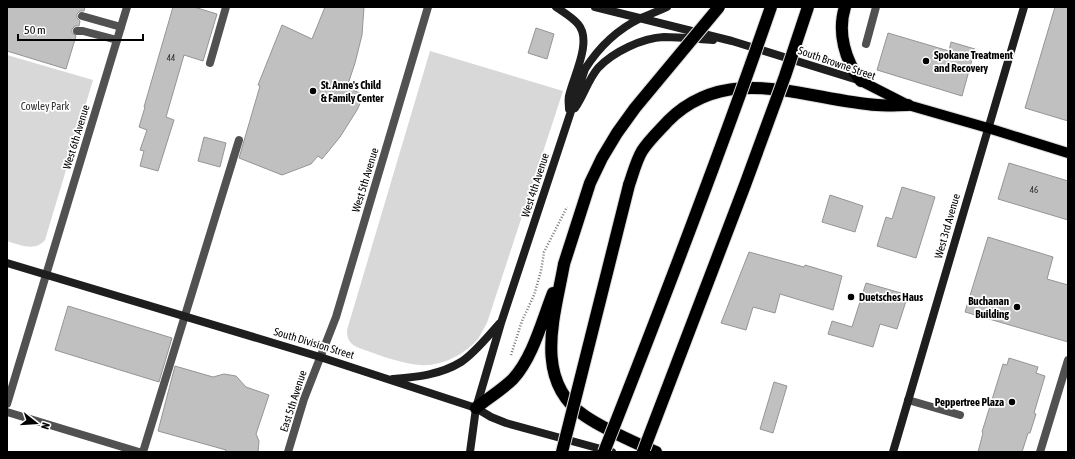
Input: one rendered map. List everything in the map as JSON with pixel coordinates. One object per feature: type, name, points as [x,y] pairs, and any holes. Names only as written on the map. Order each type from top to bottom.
[{"type":"highway","points":[[476,408],[512,380],[523,366],[529,355],[564,264],[590,184],[613,139],[635,108],[719,7]]},
{"type":"highway","points":[[604,452],[708,184],[771,7]]},
{"type":"highway","points":[[643,452],[745,184],[785,76],[808,7]]},
{"type":"highway","points":[[845,7],[843,13],[843,39],[846,54],[854,72],[861,81]]},
{"type":"highway","points":[[562,452],[629,185],[643,150],[677,112],[700,98],[726,90],[774,89],[878,106],[908,105]]},
{"type":"highway","points":[[564,264],[552,328],[551,343],[551,360],[558,387],[583,415],[607,429],[656,452]]},
{"type":"main road","name":"South Browne Street","points":[[861,81],[908,105],[1068,153]]},
{"type":"street","name":"West 6th Avenue","points":[[7,404],[127,7]]},
{"type":"street","points":[[210,63],[226,7]]},
{"type":"street","name":"West 5th Avenue","points":[[320,357],[336,316],[428,7]]},
{"type":"street","points":[[556,7],[579,25],[583,32],[584,40],[582,54],[569,97],[569,116]]},
{"type":"street","name":"South Browne Street","points":[[595,7],[732,41],[861,81]]},
{"type":"street","name":"West 4th Avenue","points":[[470,452],[476,408],[501,323],[585,69],[609,38],[640,18],[667,7]]},
{"type":"street","points":[[866,44],[876,7]]},
{"type":"street","name":"West 3rd Avenue","points":[[892,452],[1024,7]]},
{"type":"street","points":[[82,16],[120,27]]},
{"type":"street","points":[[77,31],[83,31],[117,40]]},
{"type":"street","points":[[569,116],[580,100],[588,82],[599,68],[612,56],[634,44],[663,37],[732,41]]},
{"type":"street","points":[[143,452],[239,140]]},
{"type":"street","name":"South Division Street","points":[[7,263],[320,357],[476,408],[491,417],[506,423],[612,452]]},
{"type":"street","points":[[388,380],[439,372],[462,362],[501,323]]},
{"type":"street","name":"East 5th Avenue","points":[[288,452],[304,399],[320,357]]},
{"type":"street","points":[[1040,452],[1068,360]]},
{"type":"street","points":[[908,400],[960,415]]},
{"type":"street","points":[[7,412],[139,452]]},
{"type":"green space","points":[[430,51],[563,91],[487,323],[478,339],[464,351],[439,363],[421,365],[399,361],[359,348],[353,345],[350,341],[347,330]]},
{"type":"green space","name":"Cowley Park","points":[[7,55],[93,80],[45,240],[41,244],[32,247],[22,246],[7,241]]},
{"type":"building","points":[[7,7],[85,7],[84,11],[80,11],[77,14],[77,18],[80,21],[79,26],[75,26],[72,29],[72,33],[76,36],[66,69],[7,51]]},
{"type":"building","points":[[173,7],[194,7],[217,14],[203,61],[184,55],[166,117],[174,120],[158,171],[140,166],[144,151],[140,150],[147,130],[139,127]]},
{"type":"building","name":"St. Anne's Child & Family Center","points":[[325,7],[364,7],[362,35],[347,87],[364,95],[357,110],[340,137],[322,159],[318,156],[311,164],[282,175],[239,158],[260,86],[258,85],[282,25],[312,39]]},
{"type":"building","points":[[1055,7],[1068,7],[1068,121],[1025,108]]},
{"type":"building","points":[[536,28],[554,34],[547,59],[528,53]]},
{"type":"building","name":"Spokane Treatment and Recovery","points":[[888,33],[949,51],[951,42],[975,49],[962,96],[877,70]]},
{"type":"building","points":[[204,137],[226,143],[220,167],[198,161]]},
{"type":"building","points":[[1009,163],[1068,181],[1068,220],[998,199]]},
{"type":"building","points":[[902,187],[935,197],[916,258],[877,246],[886,217],[892,219]]},
{"type":"building","points":[[830,195],[863,206],[855,232],[822,222]]},
{"type":"building","points":[[988,237],[1053,257],[1047,279],[1068,285],[1068,342],[965,312]]},
{"type":"building","points":[[749,252],[804,267],[805,265],[842,276],[833,310],[780,294],[775,313],[753,307],[746,330],[721,323]]},
{"type":"building","points":[[866,283],[908,295],[897,329],[880,324],[873,347],[828,334],[832,321],[852,327]]},
{"type":"building","points":[[68,306],[172,338],[159,382],[55,350]]},
{"type":"building","name":"Peppertree Plaza","points":[[1009,358],[1038,367],[1036,373],[1045,376],[1034,413],[1036,414],[1030,433],[1028,433],[1022,452],[978,452],[982,432],[1003,364],[1007,365]]},
{"type":"building","points":[[175,366],[213,377],[224,374],[236,376],[246,387],[269,395],[256,434],[259,441],[258,452],[225,452],[226,450],[158,431]]},
{"type":"building","points":[[774,382],[787,386],[773,433],[760,429]]},
{"type":"place","name":"Spokane Treatment and Recovery","points":[[926,61]]},
{"type":"place","name":"St. Anne's Child & Family Center","points":[[313,91]]},
{"type":"place","name":"Duetsches Haus","points":[[851,297]]},
{"type":"place","name":"Buchanan Building","points":[[1017,307]]},
{"type":"place","name":"Peppertree Plaza","points":[[1012,402]]}]
